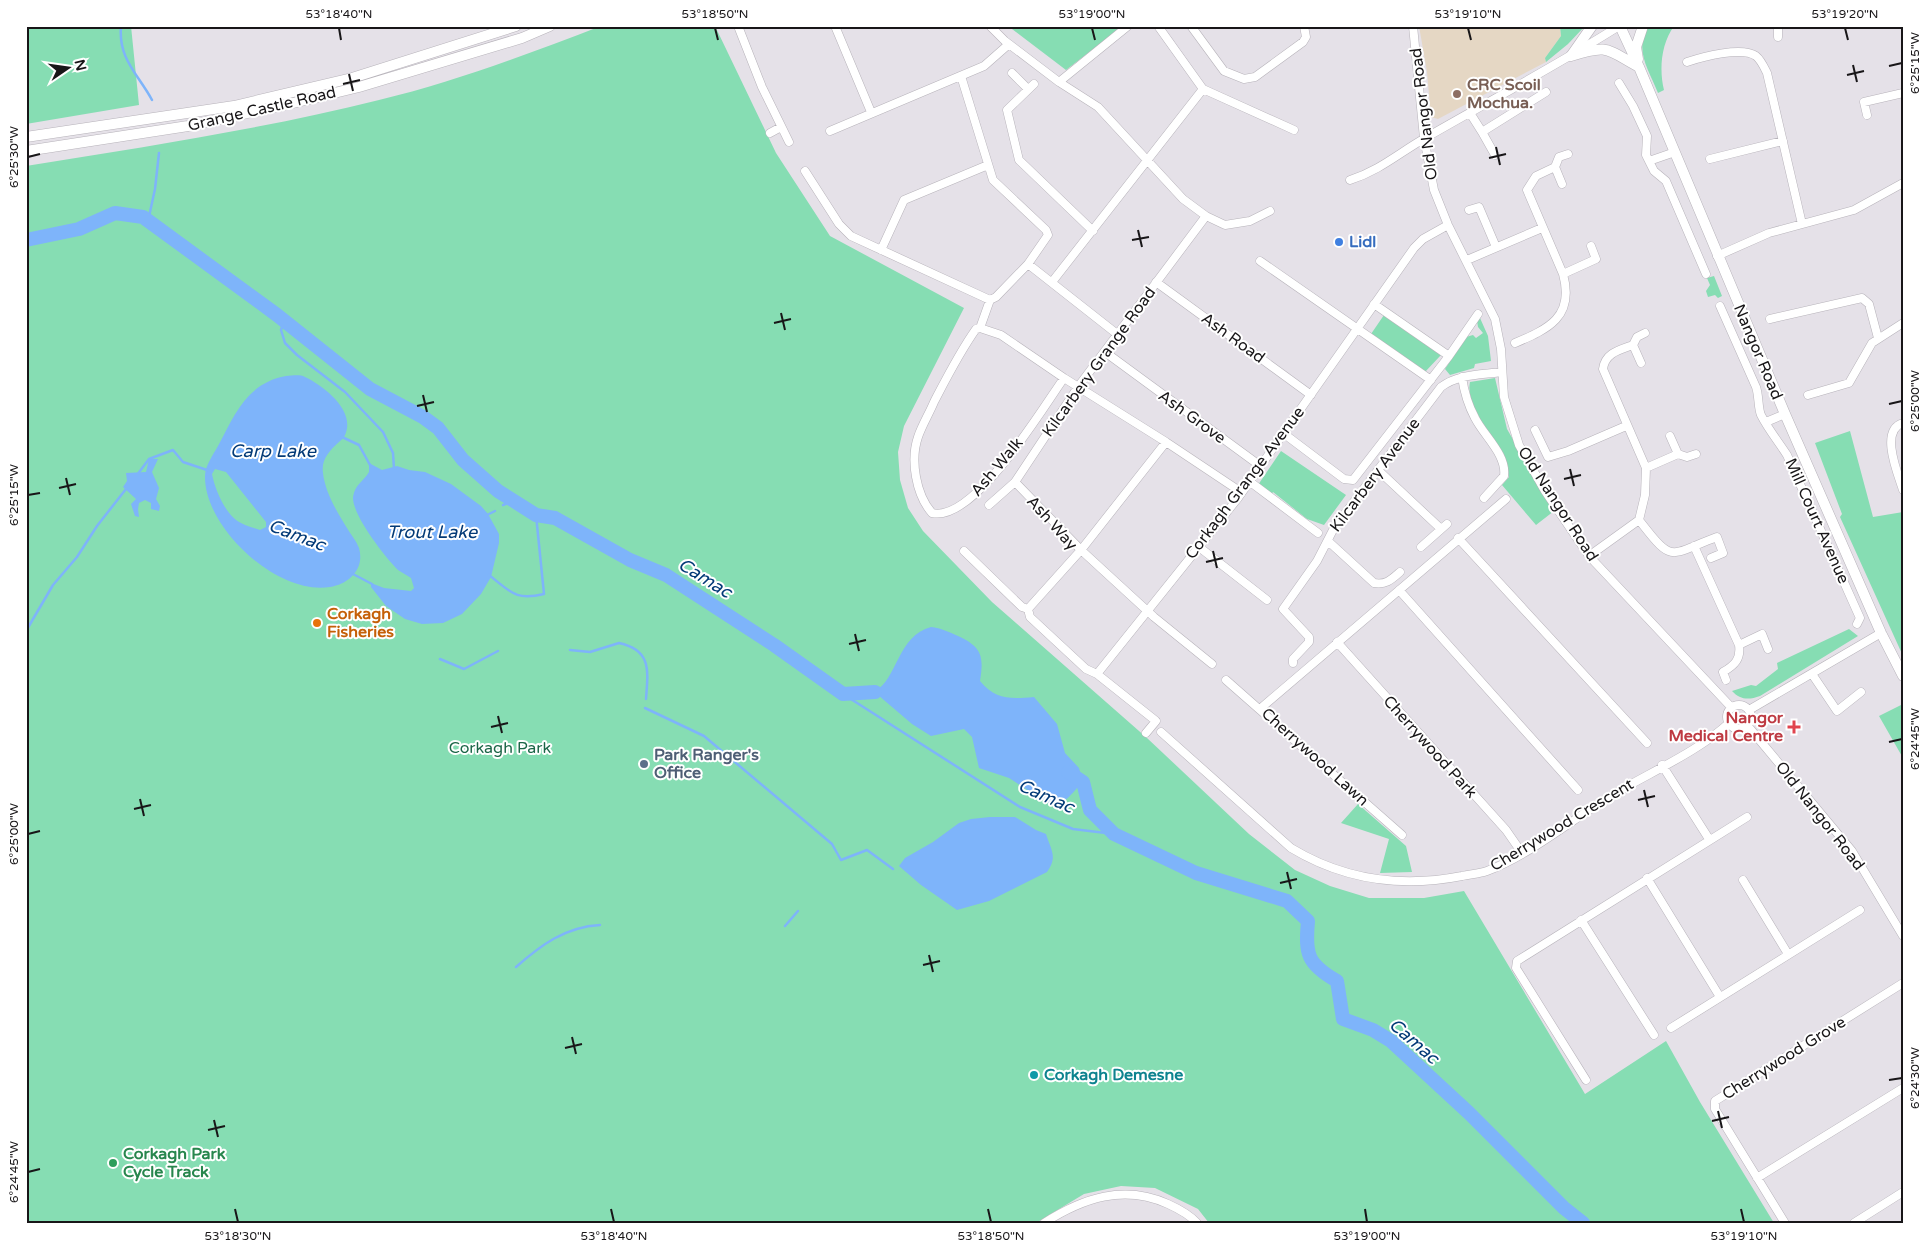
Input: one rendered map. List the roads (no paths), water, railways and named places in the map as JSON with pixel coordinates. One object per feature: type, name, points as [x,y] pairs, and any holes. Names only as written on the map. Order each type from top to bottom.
[{"type":"main road","name":"Grange Castle Road","points":[[26,137],[234,106],[352,78],[516,26]]},
{"type":"main road","name":"Grange Castle Road","points":[[26,151],[188,126],[293,103],[359,87],[522,38],[550,26]]},
{"type":"main road","points":[[1571,56],[1592,26]]},
{"type":"main road","name":"Nangor Road","points":[[1619,26],[1639,67],[1785,414],[1881,633],[1903,676]]},
{"type":"main road","points":[[1639,67],[1636,47],[1643,26]]},
{"type":"main road","points":[[1571,56],[1595,48],[1607,48],[1639,67]]},
{"type":"street","points":[[738,26],[762,87],[788,142]]},
{"type":"street","points":[[836,26],[871,112]]},
{"type":"street","points":[[991,26],[1009,44],[1060,82],[1098,107],[1183,199],[1206,216],[1225,225],[1250,221],[1270,211]]},
{"type":"street","points":[[1060,82],[1128,26]]},
{"type":"street","points":[[1158,26],[1203,89],[1294,130]]},
{"type":"street","points":[[1191,26],[1224,71],[1244,79],[1254,77],[1293,50],[1306,37],[1304,26]]},
{"type":"street","name":"Old Nangor Road","points":[[1413,26],[1424,138],[1434,190],[1448,225],[1495,319],[1501,349],[1504,397],[1519,445],[1545,491],[1589,556],[1731,708]]},
{"type":"street","points":[[1350,180],[1372,173],[1424,138],[1571,56],[1619,26]]},
{"type":"street","points":[[1778,26],[1778,37]]},
{"type":"street","points":[[830,131],[871,112],[984,66],[1009,44]]},
{"type":"street","points":[[1687,62],[1738,51],[1755,56],[1767,73],[1802,224]]},
{"type":"street","points":[[1012,74],[1031,87],[1008,107],[1006,114],[1019,160],[1092,230]]},
{"type":"street","points":[[805,171],[844,231],[856,239],[990,300],[996,298],[1028,264],[1048,235],[1046,230],[995,183],[961,76]]},
{"type":"street","points":[[1619,83],[1633,106],[1647,136],[1646,150],[1649,161],[1654,171],[1666,181],[1706,274]]},
{"type":"street","points":[[1052,282],[1203,89]]},
{"type":"street","points":[[1482,132],[1546,92]]},
{"type":"street","points":[[1867,115],[1864,102],[1903,93]]},
{"type":"street","points":[[1470,113],[1495,155]]},
{"type":"street","points":[[770,133],[781,127]]},
{"type":"street","points":[[1710,159],[1783,141]]},
{"type":"street","points":[[1649,161],[1674,152]]},
{"type":"street","points":[[1515,344],[1552,325],[1561,314],[1566,302],[1566,286],[1563,274],[1542,228],[1528,190],[1536,176],[1555,167],[1559,157],[1568,154]]},
{"type":"street","points":[[881,250],[904,200],[988,165]]},
{"type":"street","points":[[1555,167],[1562,184]]},
{"type":"street","points":[[803,187],[811,182]]},
{"type":"street","points":[[1717,256],[1769,233],[1854,210],[1903,183]]},
{"type":"street","points":[[1469,210],[1479,207],[1496,247]]},
{"type":"street","name":"Kilcarbery Grange Road","points":[[989,505],[1015,482],[1078,387],[1206,216]]},
{"type":"street","name":"Corkagh Grange Avenue","points":[[1097,674],[1241,492],[1418,243],[1448,225]]},
{"type":"street","points":[[1467,260],[1542,228]]},
{"type":"street","points":[[1563,274],[1596,258],[1591,246]]},
{"type":"street","points":[[1260,260],[1431,380]]},
{"type":"street","points":[[1028,264],[1117,334]]},
{"type":"street","name":"Ash Road","points":[[1156,282],[1311,395]]},
{"type":"street","points":[[1770,319],[1862,298],[1868,304],[1878,338]]},
{"type":"street","points":[[990,300],[980,328],[1001,335],[1241,492]]},
{"type":"street","points":[[1374,304],[1448,356]]},
{"type":"street","name":"Mill Court Avenue","points":[[1720,306],[1756,387],[1760,400],[1760,414],[1772,436],[1787,455],[1860,618],[1857,624]]},
{"type":"street","points":[[1283,432],[1344,479],[1353,480],[1431,380],[1478,314]]},
{"type":"street","points":[[1808,395],[1849,383],[1866,351],[1878,338],[1903,323]]},
{"type":"street","name":"Ash Walk","points":[[980,328],[976,329],[956,359],[918,437],[915,454],[916,474],[924,501],[932,513],[942,514],[973,497],[1004,464],[1064,378]]},
{"type":"street","points":[[1589,556],[1639,520],[1645,495],[1646,468],[1626,426],[1603,369],[1604,361],[1610,354],[1633,344],[1637,337],[1645,333]]},
{"type":"street","points":[[1633,344],[1641,363]]},
{"type":"street","name":"Ash Grove","points":[[1105,352],[1259,466]]},
{"type":"street","name":"Kilcarbery Avenue","points":[[1293,663],[1293,659],[1309,642],[1309,636],[1284,608],[1317,561],[1334,528],[1441,387],[1451,379],[1502,372]]},
{"type":"street","points":[[1462,377],[1475,420],[1504,464],[1504,476],[1484,498]]},
{"type":"street","points":[[1766,422],[1785,414]]},
{"type":"street","points":[[1903,423],[1898,425],[1892,432],[1890,444],[1903,490]]},
{"type":"street","points":[[1535,430],[1548,457],[1568,451],[1626,426]]},
{"type":"street","points":[[1670,436],[1678,454]]},
{"type":"street","points":[[1166,442],[1080,550],[1148,611],[1212,664]]},
{"type":"street","points":[[1646,468],[1678,454],[1687,457],[1696,454]]},
{"type":"street","points":[[1379,471],[1444,526],[1421,546]]},
{"type":"street","points":[[1249,481],[1318,534]]},
{"type":"street","name":"Ash Way","points":[[1015,482],[1080,550],[1028,609]]},
{"type":"street","points":[[1261,708],[1458,538],[1506,500]]},
{"type":"street","points":[[1639,520],[1664,551],[1679,553],[1717,537],[1723,553],[1711,558]]},
{"type":"street","points":[[1458,538],[1647,743]]},
{"type":"street","points":[[1328,541],[1374,583],[1382,585],[1400,572]]},
{"type":"street","points":[[1199,546],[1267,600]]},
{"type":"street","points":[[1694,546],[1739,645],[1740,655],[1736,662],[1723,672],[1726,680]]},
{"type":"street","points":[[964,551],[1022,607],[1028,609],[1030,617],[1086,669],[1097,674],[1156,722],[1146,733]]},
{"type":"street","points":[[1399,590],[1578,790]]},
{"type":"street","points":[[1749,710],[1881,633]]},
{"type":"street","points":[[1739,645],[1762,634],[1768,649]]},
{"type":"street","name":"Cherrywood Park","points":[[1337,642],[1506,830],[1522,853]]},
{"type":"street","points":[[1812,674],[1837,710],[1862,692]]},
{"type":"street","name":"Cherrywood Lawn","points":[[1226,680],[1261,708],[1402,835]]},
{"type":"street","points":[[1740,704],[1749,710],[1751,717],[1747,725],[1739,728],[1729,723],[1727,716],[1731,708],[1740,704]]},
{"type":"street","name":"Cherrywood Crescent","points":[[1160,732],[1291,848],[1333,870],[1379,880],[1439,881],[1488,870],[1522,853],[1720,732],[1729,723]]},
{"type":"street","name":"Old Nangor Road","points":[[1747,725],[1852,852],[1903,936]]},
{"type":"street","points":[[1662,766],[1709,839]]},
{"type":"street","points":[[1586,1080],[1516,968],[1516,961],[1747,817]]},
{"type":"street","points":[[1647,878],[1720,997]]},
{"type":"street","points":[[1743,880],[1788,954]]},
{"type":"street","points":[[1671,1028],[1860,910]]},
{"type":"street","points":[[1581,920],[1654,1035]]},
{"type":"street","name":"Cherrywood Grove","points":[[1785,1223],[1715,1109],[1714,1101],[1903,984]]},
{"type":"street","points":[[1757,1178],[1903,1088]]},
{"type":"street","points":[[1854,1223],[1903,1192]]},
{"type":"street","points":[[1044,1223],[1074,1205],[1091,1198],[1132,1194],[1146,1195],[1165,1202],[1182,1210],[1197,1223]]},
{"type":"water","name":"Carp Lake","points":[[298,375],[313,381],[337,401],[343,409],[346,418],[347,428],[344,437],[326,456],[323,464],[323,473],[332,502],[359,548],[360,563],[349,579],[337,585],[310,587],[288,581],[267,570],[230,536],[217,517],[208,496],[205,476],[206,468],[230,423],[252,393],[261,385],[273,380]],"holes":[[[215,469],[226,472],[266,522],[266,527],[260,530],[243,524],[236,520],[226,509],[212,474]]]},
{"type":"water","points":[[149,459],[158,459],[152,472],[159,488],[156,499],[160,506],[159,511],[151,509],[151,503],[145,500],[139,503],[139,517],[135,516],[131,504],[136,499],[123,487],[127,481],[126,473],[146,472]]},
{"type":"water","name":"Trout Lake","points":[[369,463],[382,470],[397,466],[425,472],[451,484],[481,506],[488,514],[499,534],[499,543],[491,577],[481,594],[462,614],[443,623],[422,624],[405,619],[386,606],[371,587],[371,583],[384,588],[411,591],[414,588],[411,578],[398,570],[385,556],[363,525],[354,505],[354,493],[357,486],[369,472]]},
{"type":"water","points":[[931,627],[942,629],[958,636],[977,648],[982,665],[980,681],[992,692],[1011,698],[1034,697],[1057,724],[1065,753],[1079,768],[1083,782],[1064,801],[1051,805],[1009,778],[979,768],[972,737],[964,729],[931,736],[912,724],[878,695],[858,694],[857,691],[874,691],[883,685],[911,639]]},
{"type":"water","points":[[1015,817],[1046,834],[1053,858],[1047,872],[989,901],[957,910],[921,885],[899,866],[905,858],[933,842],[959,823],[971,819]]},
{"type":"waterway","points":[[121,26],[121,38],[126,57],[152,100]]},
{"type":"waterway","points":[[148,221],[155,189],[159,153]]},
{"type":"waterway","name":"Camac","points":[[26,240],[79,229],[115,213],[143,217],[277,315],[370,389],[423,417],[438,428],[463,460],[498,491],[536,515],[555,518],[630,560],[666,575],[774,645],[843,694],[875,692]]},
{"type":"waterway","name":"Camac","points":[[284,321],[281,330],[285,343],[297,355],[345,392],[383,432],[393,453],[394,469]]},
{"type":"waterway","name":"Camac","points":[[342,437],[359,445],[370,465]]},
{"type":"waterway","name":"Camac","points":[[137,475],[149,459],[173,450],[183,462],[207,470]]},
{"type":"waterway","name":"Camac","points":[[26,631],[53,585],[77,557],[97,526],[126,489]]},
{"type":"waterway","points":[[503,505],[514,501]]},
{"type":"waterway","points":[[487,515],[495,511]]},
{"type":"waterway","name":"Camac","points":[[489,575],[514,594],[520,596],[544,594],[536,515]]},
{"type":"waterway","name":"Camac","points":[[353,574],[372,584]]},
{"type":"waterway","points":[[570,650],[590,652],[619,643],[630,646],[643,656],[646,663],[646,699]]},
{"type":"waterway","points":[[440,659],[464,669],[498,651]]},
{"type":"waterway","name":"Camac","points":[[843,694],[1020,807],[1073,829],[1114,834]]},
{"type":"waterway","points":[[645,708],[704,736],[832,844],[841,860],[867,850],[893,869]]},
{"type":"waterway","name":"Camac","points":[[1068,772],[1083,782],[1090,810],[1114,834],[1196,873],[1287,901],[1308,921],[1307,942],[1310,957],[1319,969],[1337,981],[1343,1019],[1373,1030],[1391,1041],[1469,1113],[1564,1208],[1583,1223]]},
{"type":"waterway","points":[[785,926],[798,911]]},
{"type":"waterway","points":[[516,967],[554,938],[576,929],[600,925]]},
{"type":"place","name":"CRC Scoil Mochua.","points":[[1457,94]]},
{"type":"place","name":"Lidl","points":[[1339,242]]},
{"type":"place","name":"Corkagh Fisheries","points":[[317,623]]},
{"type":"place","name":"Nangor Medical Centre","points":[[1794,727]]},
{"type":"place","name":"Park Ranger's Office","points":[[644,764]]},
{"type":"place","name":"Corkagh Demesne","points":[[1034,1075]]},
{"type":"place","name":"Corkagh Park Cycle Track","points":[[113,1163]]},
{"type":"park label","name":"Corkagh Park","points":[[500,748]]}]
